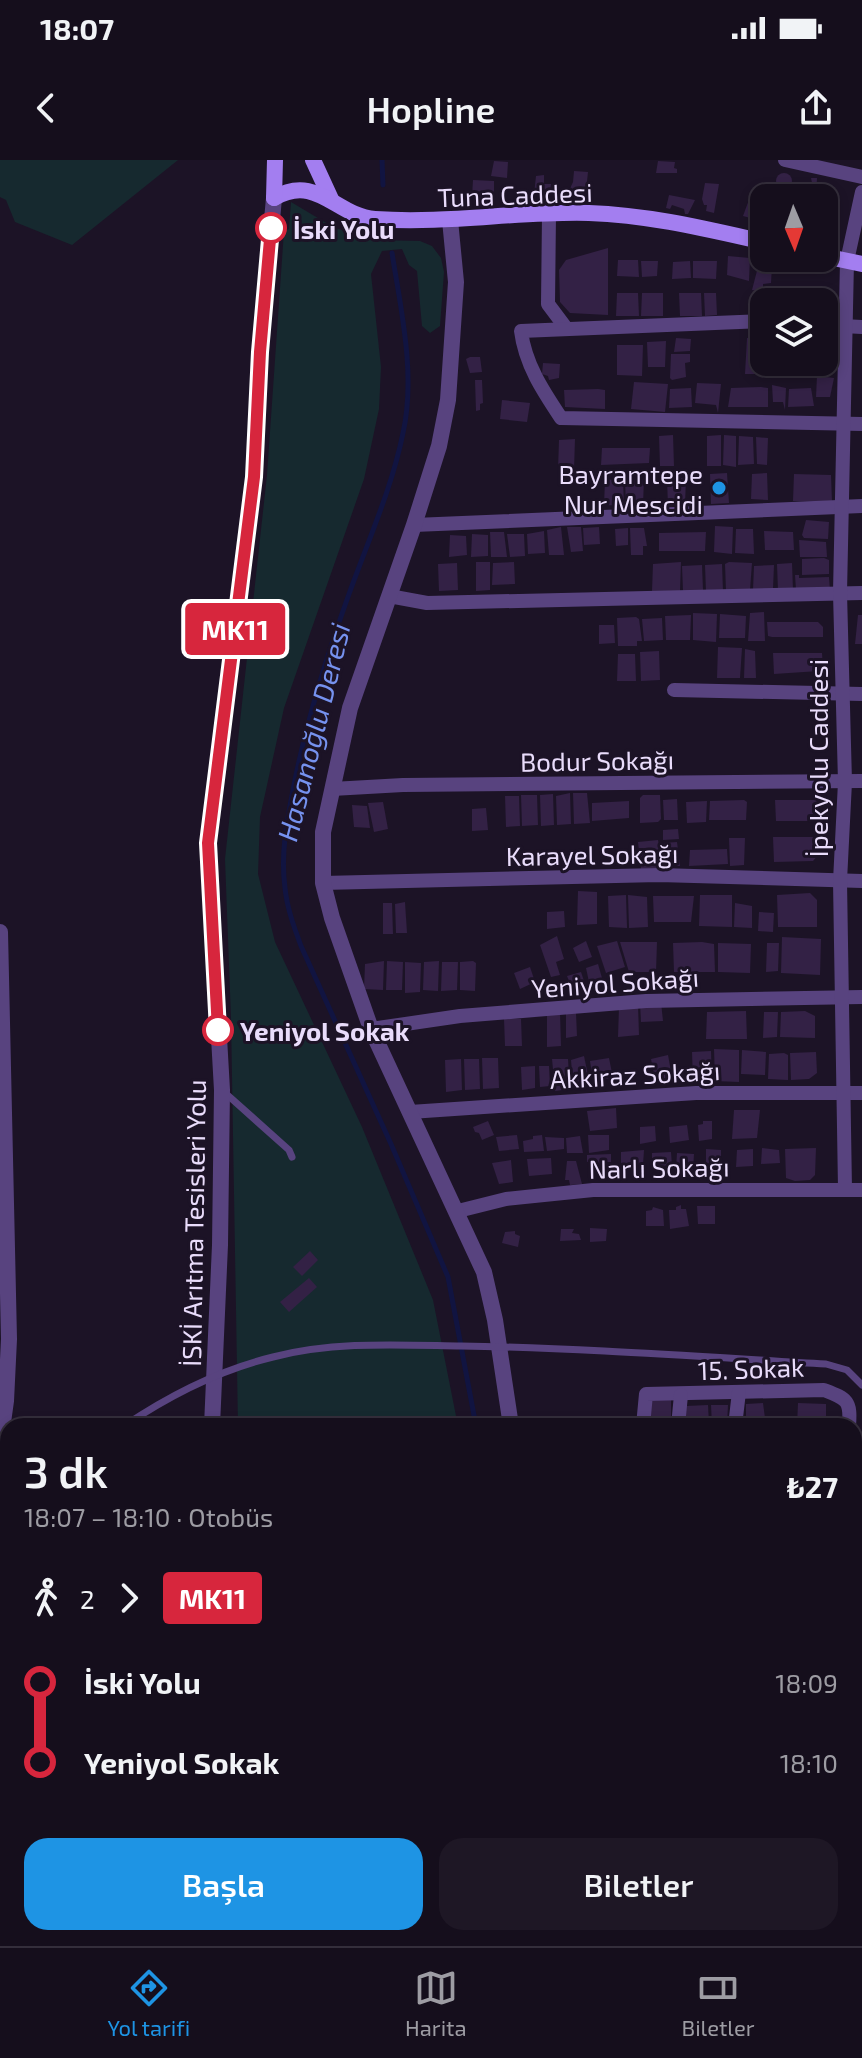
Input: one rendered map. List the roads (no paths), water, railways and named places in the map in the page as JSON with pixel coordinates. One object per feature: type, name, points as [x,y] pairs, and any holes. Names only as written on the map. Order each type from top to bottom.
[{"type":"main road","name":"İSKİ Arıtma Tesisleri Yolu","points":[[274,198],[275,160]]},
{"type":"main road","points":[[313,160],[331,199]]},
{"type":"main road","name":"Tuna Caddesi","points":[[274,198],[286,190],[305,190],[370,219],[450,220],[591,213],[682,223],[750,239]]},
{"type":"street","points":[[785,160],[818,164],[862,177]]},
{"type":"street","name":"İpekyolu Caddesi","points":[[845,1189],[840,881],[845,782],[840,593],[845,425],[854,327],[854,263],[862,192]]},
{"type":"street","name":"İSKİ Arıtma Tesisleri Yolu","points":[[212,1418],[220,1245],[222,1090],[208,843],[254,477],[260,352],[274,198]]},
{"type":"street","points":[[549,214],[548,304],[566,328]]},
{"type":"street","points":[[450,220],[456,282],[448,400],[439,446],[414,525],[350,708],[323,832],[323,883],[371,1029],[484,1272],[495,1320],[510,1418]]},
{"type":"street","points":[[750,321],[521,331],[523,350],[561,418],[862,424]]},
{"type":"street","points":[[414,525],[862,506]]},
{"type":"street","points":[[389,596],[427,603],[862,593]]},
{"type":"street","points":[[674,690],[862,694]]},
{"type":"street","name":"Bodur Sokağı","points":[[332,789],[403,785],[862,781]]},
{"type":"street","name":"Karayel Sokağı","points":[[323,883],[659,875],[862,881]]},
{"type":"street","points":[[0,932],[9,1339],[4,1418]]},
{"type":"street","name":"Yeniyol Sokağı","points":[[371,1029],[460,1016],[646,1001],[862,997]]},
{"type":"street","name":"Akkiraz Sokağı","points":[[410,1112],[696,1093],[862,1093]]},
{"type":"street","name":"Narlı Sokağı","points":[[458,1211],[506,1199],[593,1190],[862,1190]]},
{"type":"street","name":"15. Sokak","points":[[644,1418],[646,1394],[824,1390],[843,1397],[850,1408],[849,1418]]},
{"type":"street","points":[[736,1418],[739,1392]]},
{"type":"street","points":[[679,1418],[681,1395]]},
{"type":"lane","points":[[222,1090],[289,1150],[292,1157]]},
{"type":"lane","points":[[136,1418],[194,1385],[233,1369],[314,1349],[355,1346],[514,1347],[826,1364],[847,1370],[862,1385]]},
{"type":"waterway","name":"Hasanoğlu Deresi","points":[[382,160],[383,185]]},
{"type":"waterway","name":"Hasanoğlu Deresi","points":[[392,253],[408,366],[407,411],[386,494],[341,617],[312,709],[287,820],[284,874],[289,910],[301,946],[448,1277],[474,1418]]},
{"type":"place","name":"İski Yolu","points":[[271,228]]},
{"type":"place","name":"Bayramtepe Nur Mescidi","points":[[719,488]]},
{"type":"place","name":"Yeniyol Sokak","points":[[218,1030]]}]
